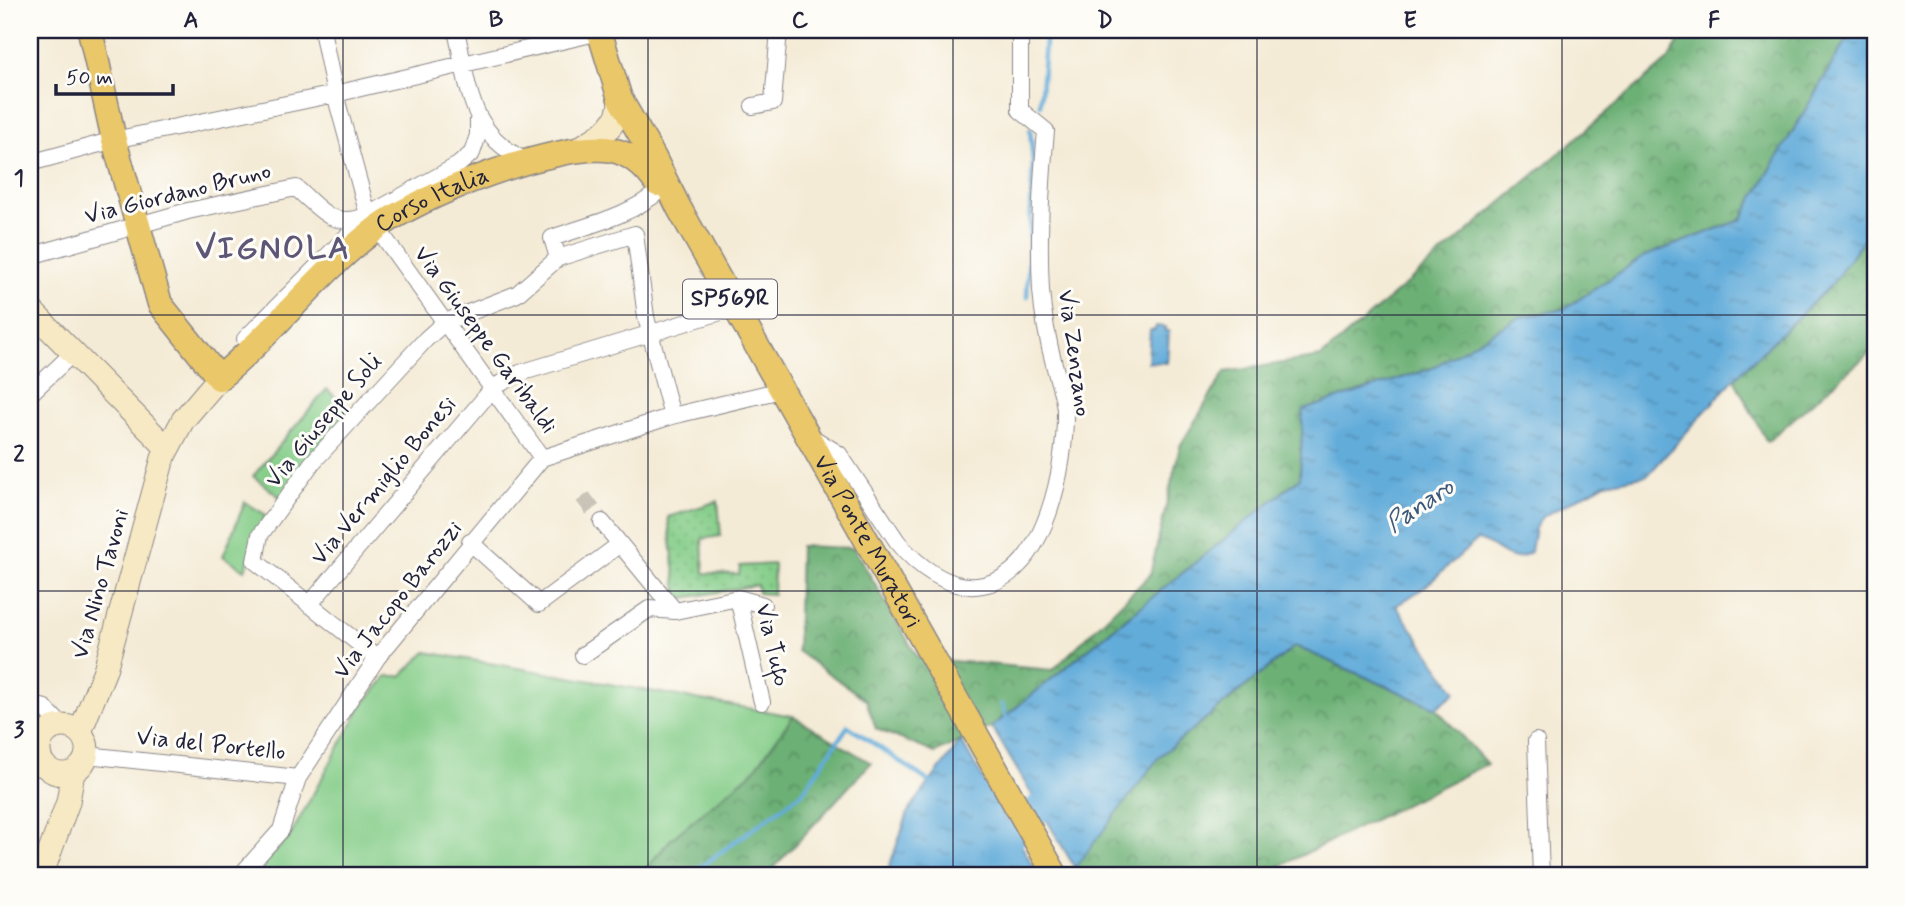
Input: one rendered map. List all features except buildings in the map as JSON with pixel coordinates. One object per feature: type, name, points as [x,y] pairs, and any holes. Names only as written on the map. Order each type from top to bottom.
[{"type":"main road","points":[[90,30],[114,140],[160,304],[219,378]]},
{"type":"main road","points":[[600,31],[620,99],[654,158],[678,208]]},
{"type":"main road","name":"Corso Italia","points":[[167,448],[183,420],[219,378],[252,351],[353,247],[372,221],[529,162],[578,149],[604,134],[614,123],[620,112],[620,99]]},
{"type":"main road","name":"Corso Italia","points":[[578,149],[614,150],[640,163],[660,190],[678,208]]},
{"type":"main road","name":"Via Ponte Muratori","points":[[678,208],[1056,876]]},
{"type":"main road","points":[[30,309],[167,448]]},
{"type":"main road","name":"Via Nino Tavoni","points":[[71,729],[105,670],[167,448]]},
{"type":"main road","points":[[41,876],[68,802],[80,764],[86,743],[71,729],[50,730],[41,739],[36,767],[56,773],[80,764]]},
{"type":"street","points":[[322,30],[335,94],[372,221]]},
{"type":"street","points":[[456,30],[478,120],[494,141],[509,153],[529,162]]},
{"type":"street","points":[[754,106],[774,102],[779,30]]},
{"type":"street","name":"Via Zenzano","points":[[805,433],[839,454],[901,547],[933,574],[966,585],[979,586],[999,582],[1016,568],[1041,531],[1056,499],[1065,408],[1044,324],[1038,230],[1046,131],[1020,110],[1020,30]]},
{"type":"street","points":[[30,163],[114,140],[335,94],[600,31]]},
{"type":"street","name":"Corso Italia","points":[[372,221],[472,153],[478,135],[478,120]]},
{"type":"street","name":"Via Giordano Bruno","points":[[30,256],[188,211],[296,188],[333,219],[346,222],[372,221]]},
{"type":"street","points":[[558,258],[552,238],[626,211],[648,201],[660,190]]},
{"type":"street","name":"Via Giuseppe Garibaldi","points":[[372,221],[494,387],[542,458]]},
{"type":"street","points":[[445,323],[517,294],[558,258],[635,234],[649,332],[671,416]]},
{"type":"street","points":[[494,387],[520,373],[734,307]]},
{"type":"street","name":"Via Giuseppe Soli","points":[[309,605],[255,561],[260,535],[312,463],[378,389],[445,323]]},
{"type":"street","points":[[30,394],[74,352]]},
{"type":"street","name":"Via Vermiglio Bonesi","points":[[309,605],[494,387]]},
{"type":"street","points":[[542,458],[671,416],[781,390]]},
{"type":"street","name":"Via Jacopo Barozzi","points":[[299,778],[377,658],[542,458]]},
{"type":"street","points":[[602,522],[675,611]]},
{"type":"street","points":[[470,542],[539,604],[620,544]]},
{"type":"street","points":[[583,655],[649,609],[675,611],[738,598],[763,605]]},
{"type":"street","name":"Via Tufo","points":[[738,598],[762,702]]},
{"type":"street","points":[[309,605],[377,658]]},
{"type":"street","points":[[30,705],[44,708],[71,729]]},
{"type":"street","points":[[1536,741],[1541,876]]},
{"type":"street","name":"Via del Portello","points":[[80,764],[299,778],[281,830],[240,876]]},
{"type":"green space","points":[[1686,30],[1852,30],[1741,220],[1645,256],[1564,309],[1520,317],[1430,369],[1303,410],[1300,478],[992,727],[935,753],[876,729],[866,700],[797,651],[800,546],[854,548],[918,658],[1053,670],[1150,575],[1180,446],[1225,372],[1321,357],[1668,60]]},
{"type":"green space","points":[[1875,223],[1875,348],[1767,442],[1734,379],[1832,284]]},
{"type":"green space","points":[[327,389],[350,412],[281,498],[253,476]]},
{"type":"green space","points":[[718,501],[721,536],[702,539],[704,573],[739,574],[740,566],[774,564],[773,594],[758,593],[757,585],[678,599],[668,517]]},
{"type":"green space","points":[[245,502],[266,515],[245,570],[223,556]]},
{"type":"green space","points":[[1295,646],[1436,708],[1487,764],[1260,876],[1066,876],[1160,756]]},
{"type":"green space","points":[[426,652],[793,716],[753,771],[670,840],[640,876],[253,876],[290,836],[361,707],[387,676],[401,676]]},
{"type":"green space","points":[[793,716],[871,763],[766,876],[640,876],[670,840],[753,771]]},
{"type":"water","points":[[1852,30],[1875,30],[1875,223],[1832,284],[1734,379],[1648,475],[1606,483],[1542,517],[1535,528],[1531,551],[1523,556],[1504,554],[1477,540],[1425,587],[1396,606],[1456,692],[1436,708],[1295,646],[1160,756],[1075,868],[992,727],[1300,478],[1303,410],[1430,369],[1520,317],[1564,309],[1645,256],[1741,220]]},
{"type":"water","points":[[1156,326],[1165,327],[1165,331],[1169,331],[1167,363],[1148,362],[1150,330],[1155,330]]},
{"type":"water","points":[[961,741],[1039,876],[886,876],[909,810]]},
{"type":"waterway","points":[[1040,105],[1046,30]]},
{"type":"waterway","points":[[1027,297],[1033,162],[1030,130]]},
{"type":"waterway","points":[[1002,704],[1007,722]]},
{"type":"waterway","points":[[692,876],[699,868],[802,793],[848,726],[934,785]]},
{"type":"waterway","name":"Panaro","points":[[984,876],[1011,838],[1065,780]]},
{"type":"tunnel","points":[[583,497],[602,522]]},
{"type":"district","name":"VIGNOLA","points":[[273,249]]}]
